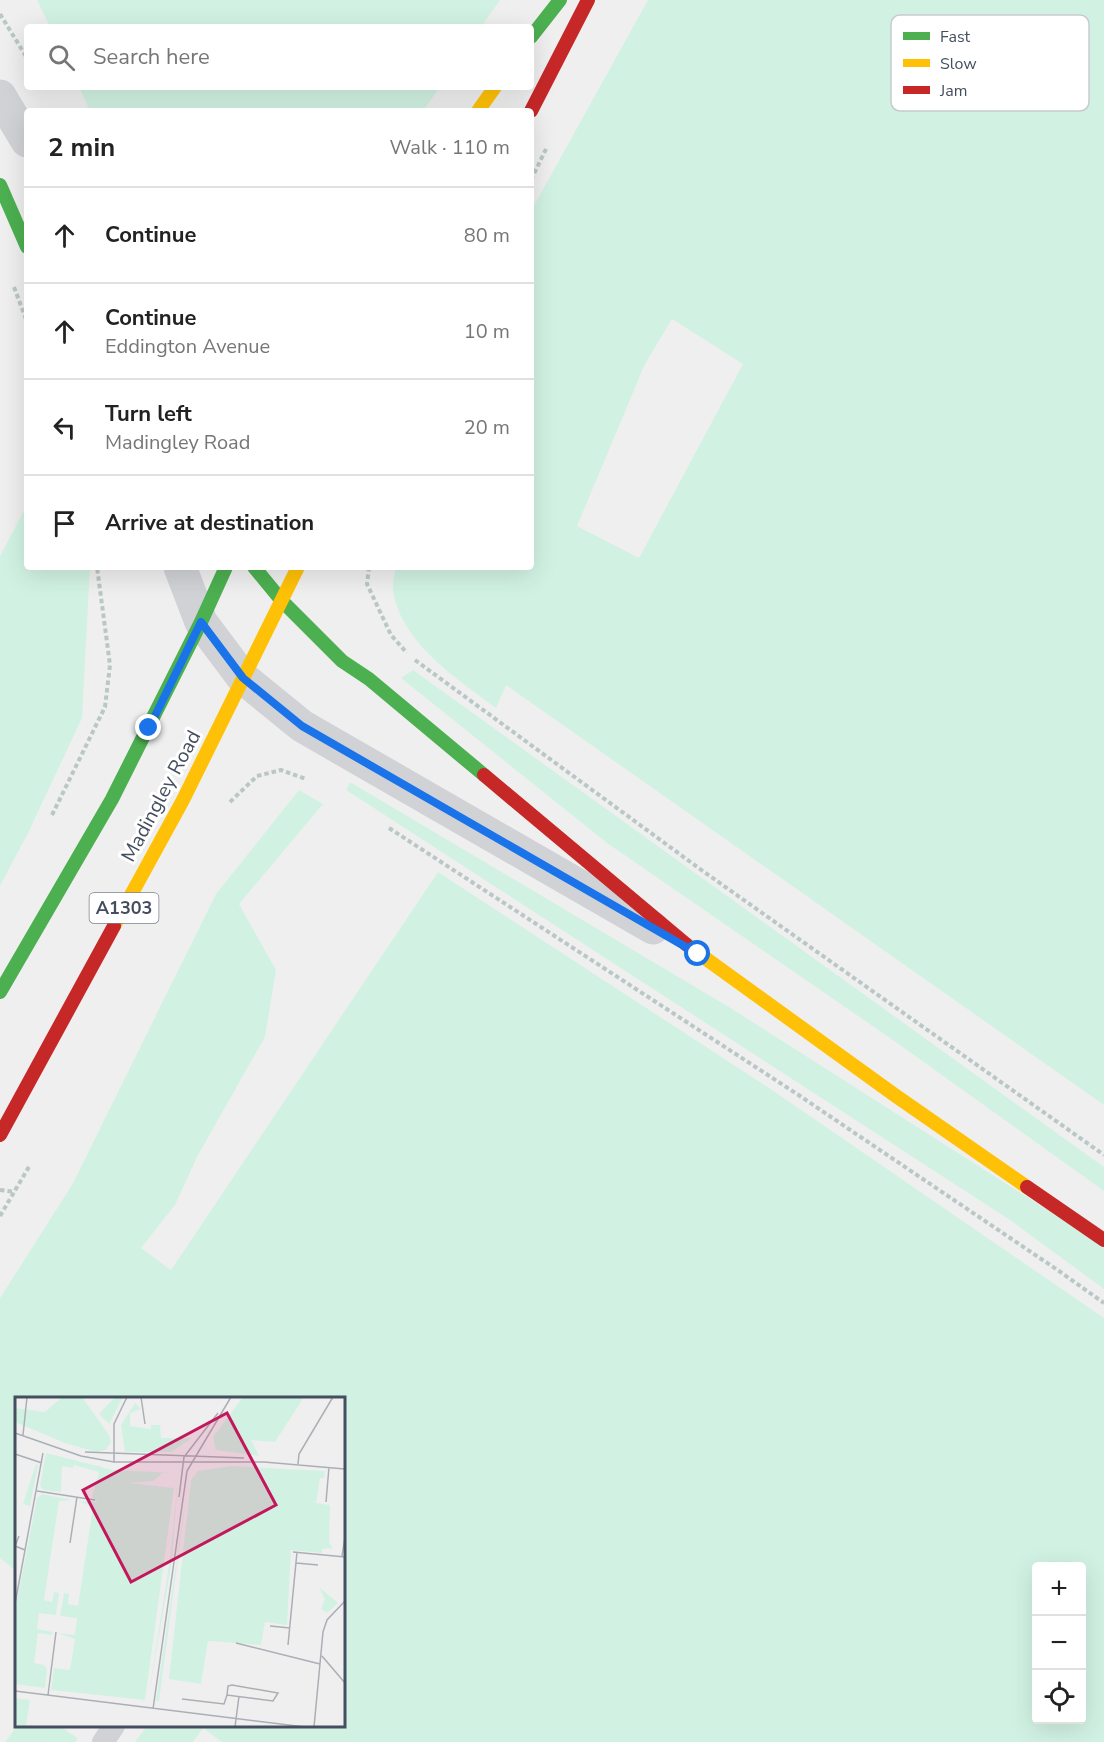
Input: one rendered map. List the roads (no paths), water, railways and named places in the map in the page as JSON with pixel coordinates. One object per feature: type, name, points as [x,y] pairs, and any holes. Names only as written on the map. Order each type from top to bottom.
[{"type":"main road","points":[[534,33],[560,0]]},
{"type":"main road","points":[[533,108],[588,0]]},
{"type":"main road","points":[[480,108],[493,90]]},
{"type":"main road","points":[[0,185],[24,240]]},
{"type":"main road","name":"A1303","points":[[0,992],[112,799],[225,570]]},
{"type":"main road","points":[[256,570],[282,601],[342,661],[369,678],[698,954],[896,1096],[1104,1240]]},
{"type":"main road","name":"Madingley Road","points":[[0,1135],[183,800],[297,570]]},
{"type":"street","points":[[0,96],[24,136]]},
{"type":"street","points":[[181,570],[201,622],[243,678],[302,726],[698,954]]}]
